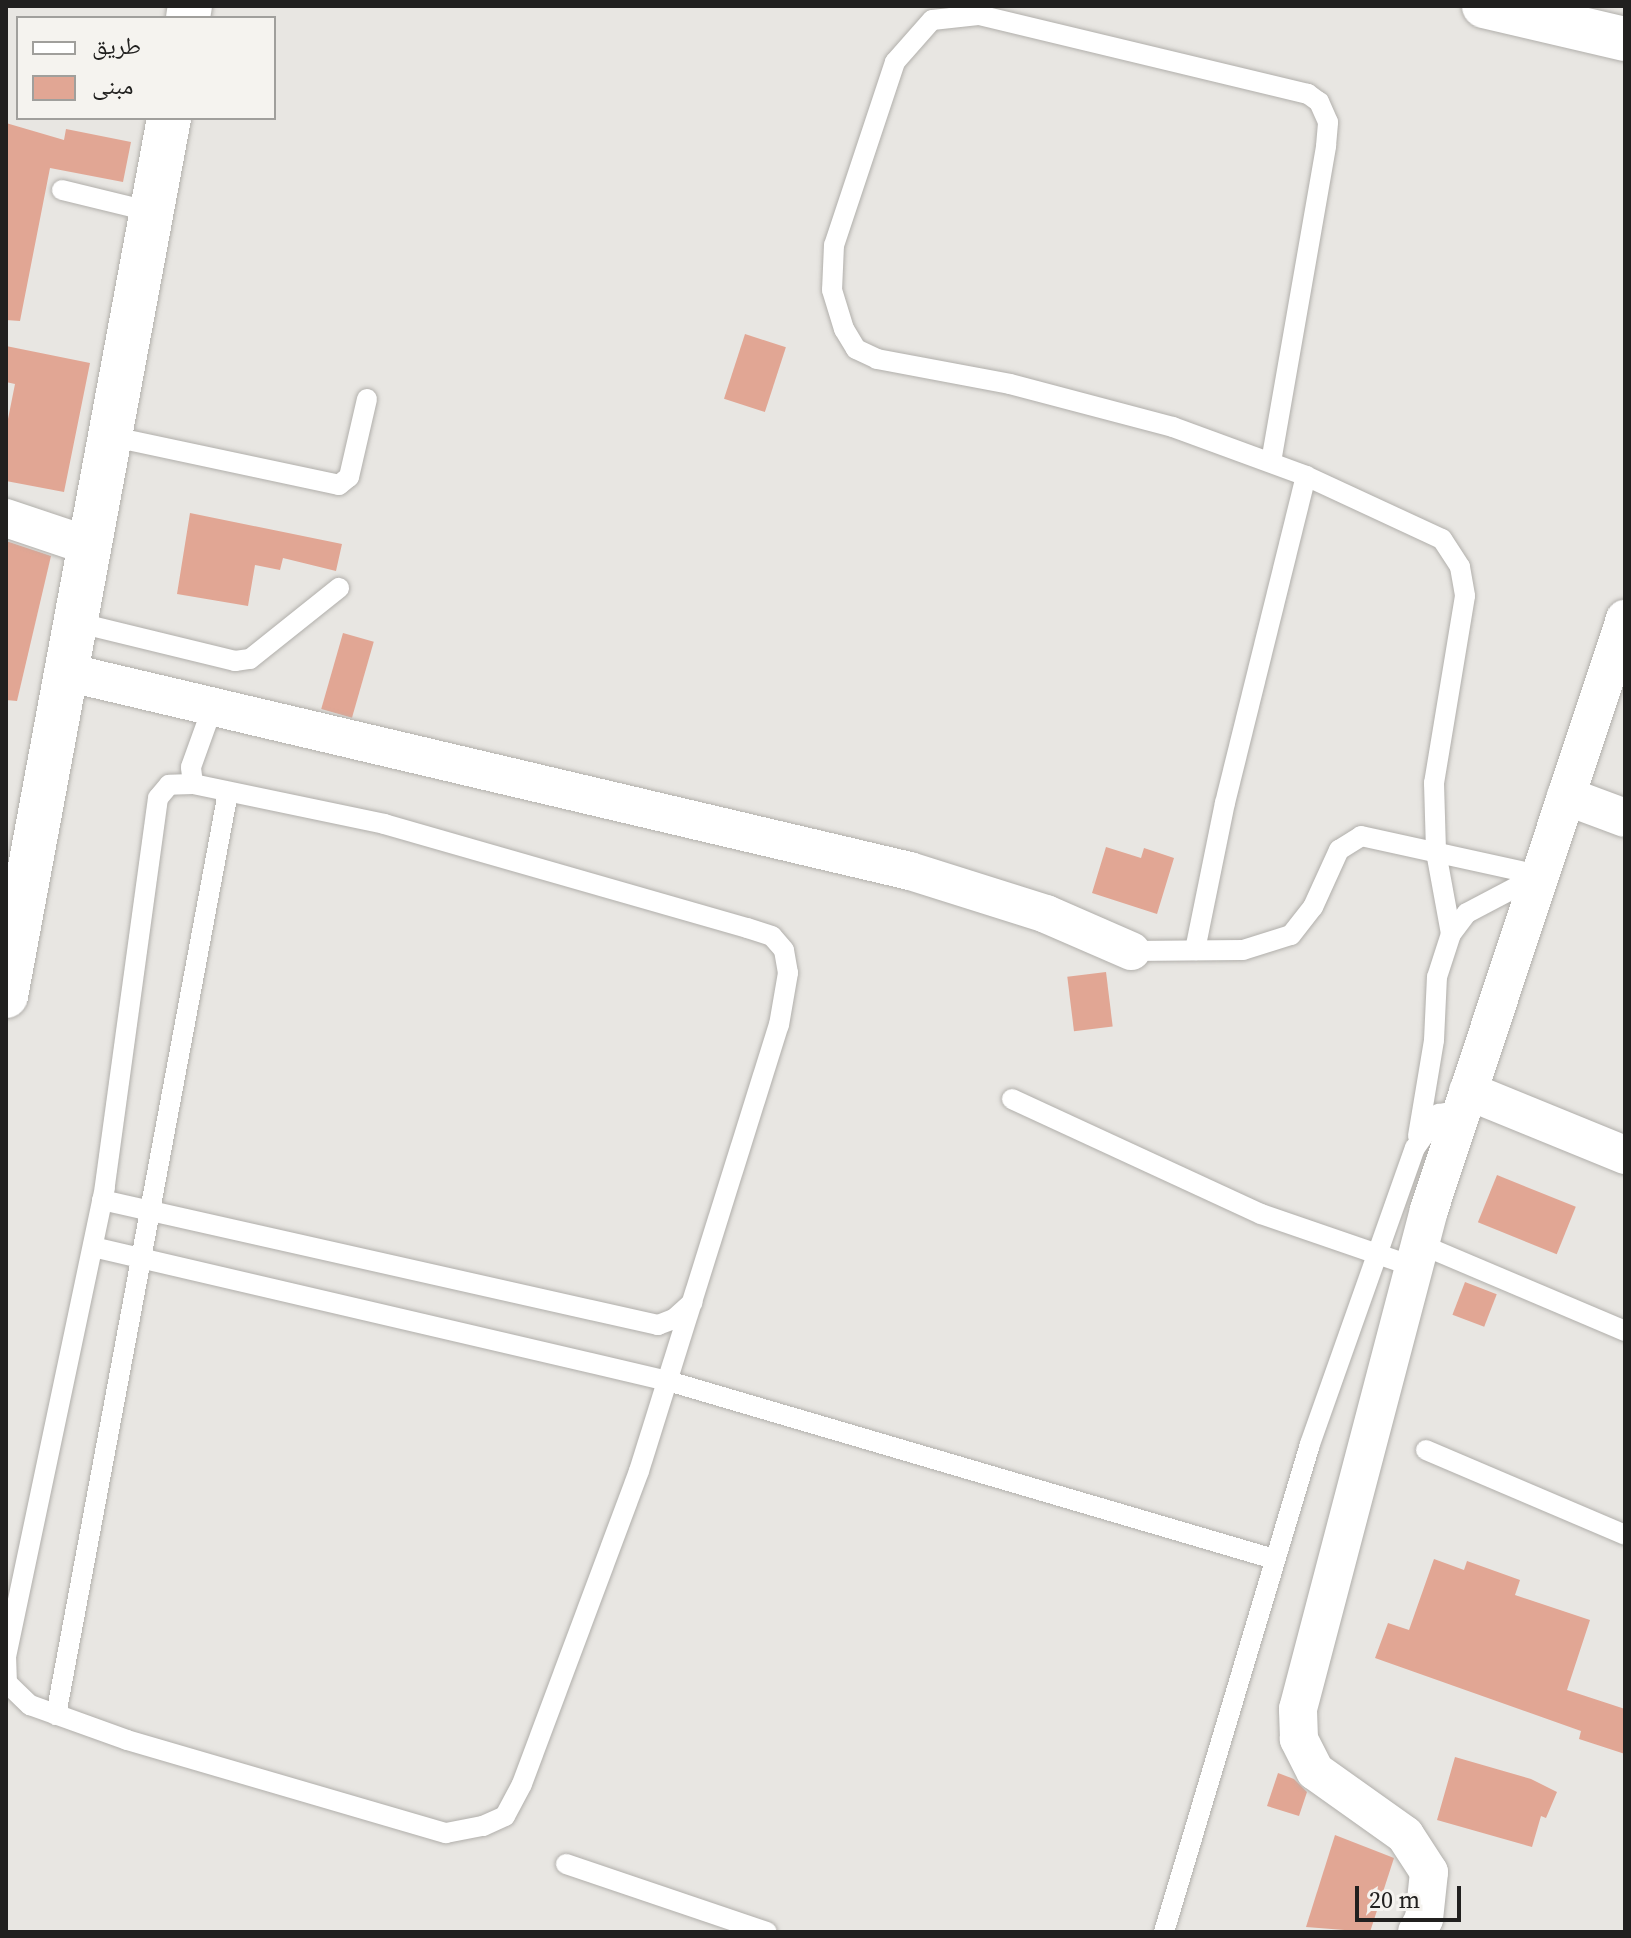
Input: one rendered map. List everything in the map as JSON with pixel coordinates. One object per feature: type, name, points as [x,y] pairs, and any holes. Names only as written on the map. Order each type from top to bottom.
[{"type":"main road","points":[[1484,6],[1625,39]]},
{"type":"main road","points":[[6,996],[169,120]]},
{"type":"street","points":[[6,518],[89,546]]},
{"type":"street","points":[[1417,1932],[1424,1919],[1429,1872],[1405,1835],[1315,1771],[1299,1739],[1298,1709],[1418,1255],[1465,1100],[1625,619]]},
{"type":"street","points":[[66,672],[910,871],[1046,914],[1131,951]]},
{"type":"street","points":[[1566,796],[1625,818]]},
{"type":"street","points":[[1465,1100],[1625,1155]]},
{"type":"lane","points":[[1271,462],[1326,146],[1328,122],[1319,102],[1308,94],[978,15],[932,20],[895,62],[834,245],[832,290],[856,349],[877,359],[1099,405],[1271,462],[1421,525],[1442,539],[1460,567],[1465,596],[1434,783],[1436,852],[1451,934]]},
{"type":"lane","points":[[62,190],[152,212]]},
{"type":"lane","points":[[109,436],[339,485],[349,477],[367,399]]},
{"type":"lane","points":[[1195,950],[1225,803],[1306,476]]},
{"type":"lane","points":[[75,622],[235,661],[250,659],[339,588]]},
{"type":"lane","points":[[193,784],[191,767],[213,706]]},
{"type":"lane","points":[[193,784],[385,824],[772,936],[784,950],[788,973],[779,1025],[695,1300],[628,1501],[505,1816],[446,1833],[56,1715],[19,1697],[7,1683],[6,1655],[102,1200],[158,798],[169,785],[193,784]]},
{"type":"lane","points":[[56,1715],[228,792]]},
{"type":"lane","points":[[1131,951],[1243,950],[1291,935],[1313,907],[1349,839],[1361,836],[1539,875]]},
{"type":"lane","points":[[1164,1932],[1274,1559],[1415,1148],[1434,1040],[1437,977],[1451,934],[1467,913],[1539,875]]},
{"type":"lane","points":[[1012,1099],[1261,1214],[1377,1254],[1418,1255],[1625,1331]]},
{"type":"lane","points":[[1415,1148],[1439,1114],[1465,1100]]},
{"type":"lane","points":[[102,1200],[658,1325],[674,1319],[695,1300]]},
{"type":"lane","points":[[93,1247],[668,1381],[1274,1559]]},
{"type":"lane","points":[[1426,1450],[1625,1535]]},
{"type":"lane","points":[[566,1864],[767,1932]]},
{"type":"building","points":[[6,123],[64,140],[66,129],[131,142],[123,182],[50,168],[20,321],[6,320]]},
{"type":"building","points":[[745,334],[786,347],[765,412],[724,399]]},
{"type":"building","points":[[6,346],[90,363],[64,492],[6,481],[6,429],[15,384],[6,382]]},
{"type":"building","points":[[190,513],[342,544],[336,571],[283,558],[280,570],[255,565],[248,606],[177,594]]},
{"type":"building","points":[[6,541],[51,556],[17,701],[6,700]]},
{"type":"building","points":[[343,633],[374,642],[352,718],[321,709]]},
{"type":"building","points":[[1106,847],[1141,858],[1144,848],[1174,858],[1157,914],[1092,893]]},
{"type":"building","points":[[1106,972],[1113,1027],[1074,1031],[1067,977]]},
{"type":"building","points":[[1497,1175],[1576,1207],[1557,1254],[1478,1222]]},
{"type":"building","points":[[1465,1282],[1497,1294],[1484,1327],[1452,1315]]},
{"type":"building","points":[[1434,1559],[1464,1570],[1467,1561],[1520,1580],[1515,1595],[1590,1620],[1567,1690],[1625,1709],[1625,1754],[1579,1739],[1581,1731],[1375,1658],[1388,1623],[1409,1630]]},
{"type":"building","points":[[1455,1757],[1531,1779],[1557,1792],[1546,1818],[1541,1816],[1532,1847],[1437,1820]]},
{"type":"building","points":[[1278,1773],[1294,1779],[1307,1792],[1299,1816],[1267,1806]]},
{"type":"building","points":[[1335,1835],[1394,1858],[1370,1932],[1306,1927]]}]
